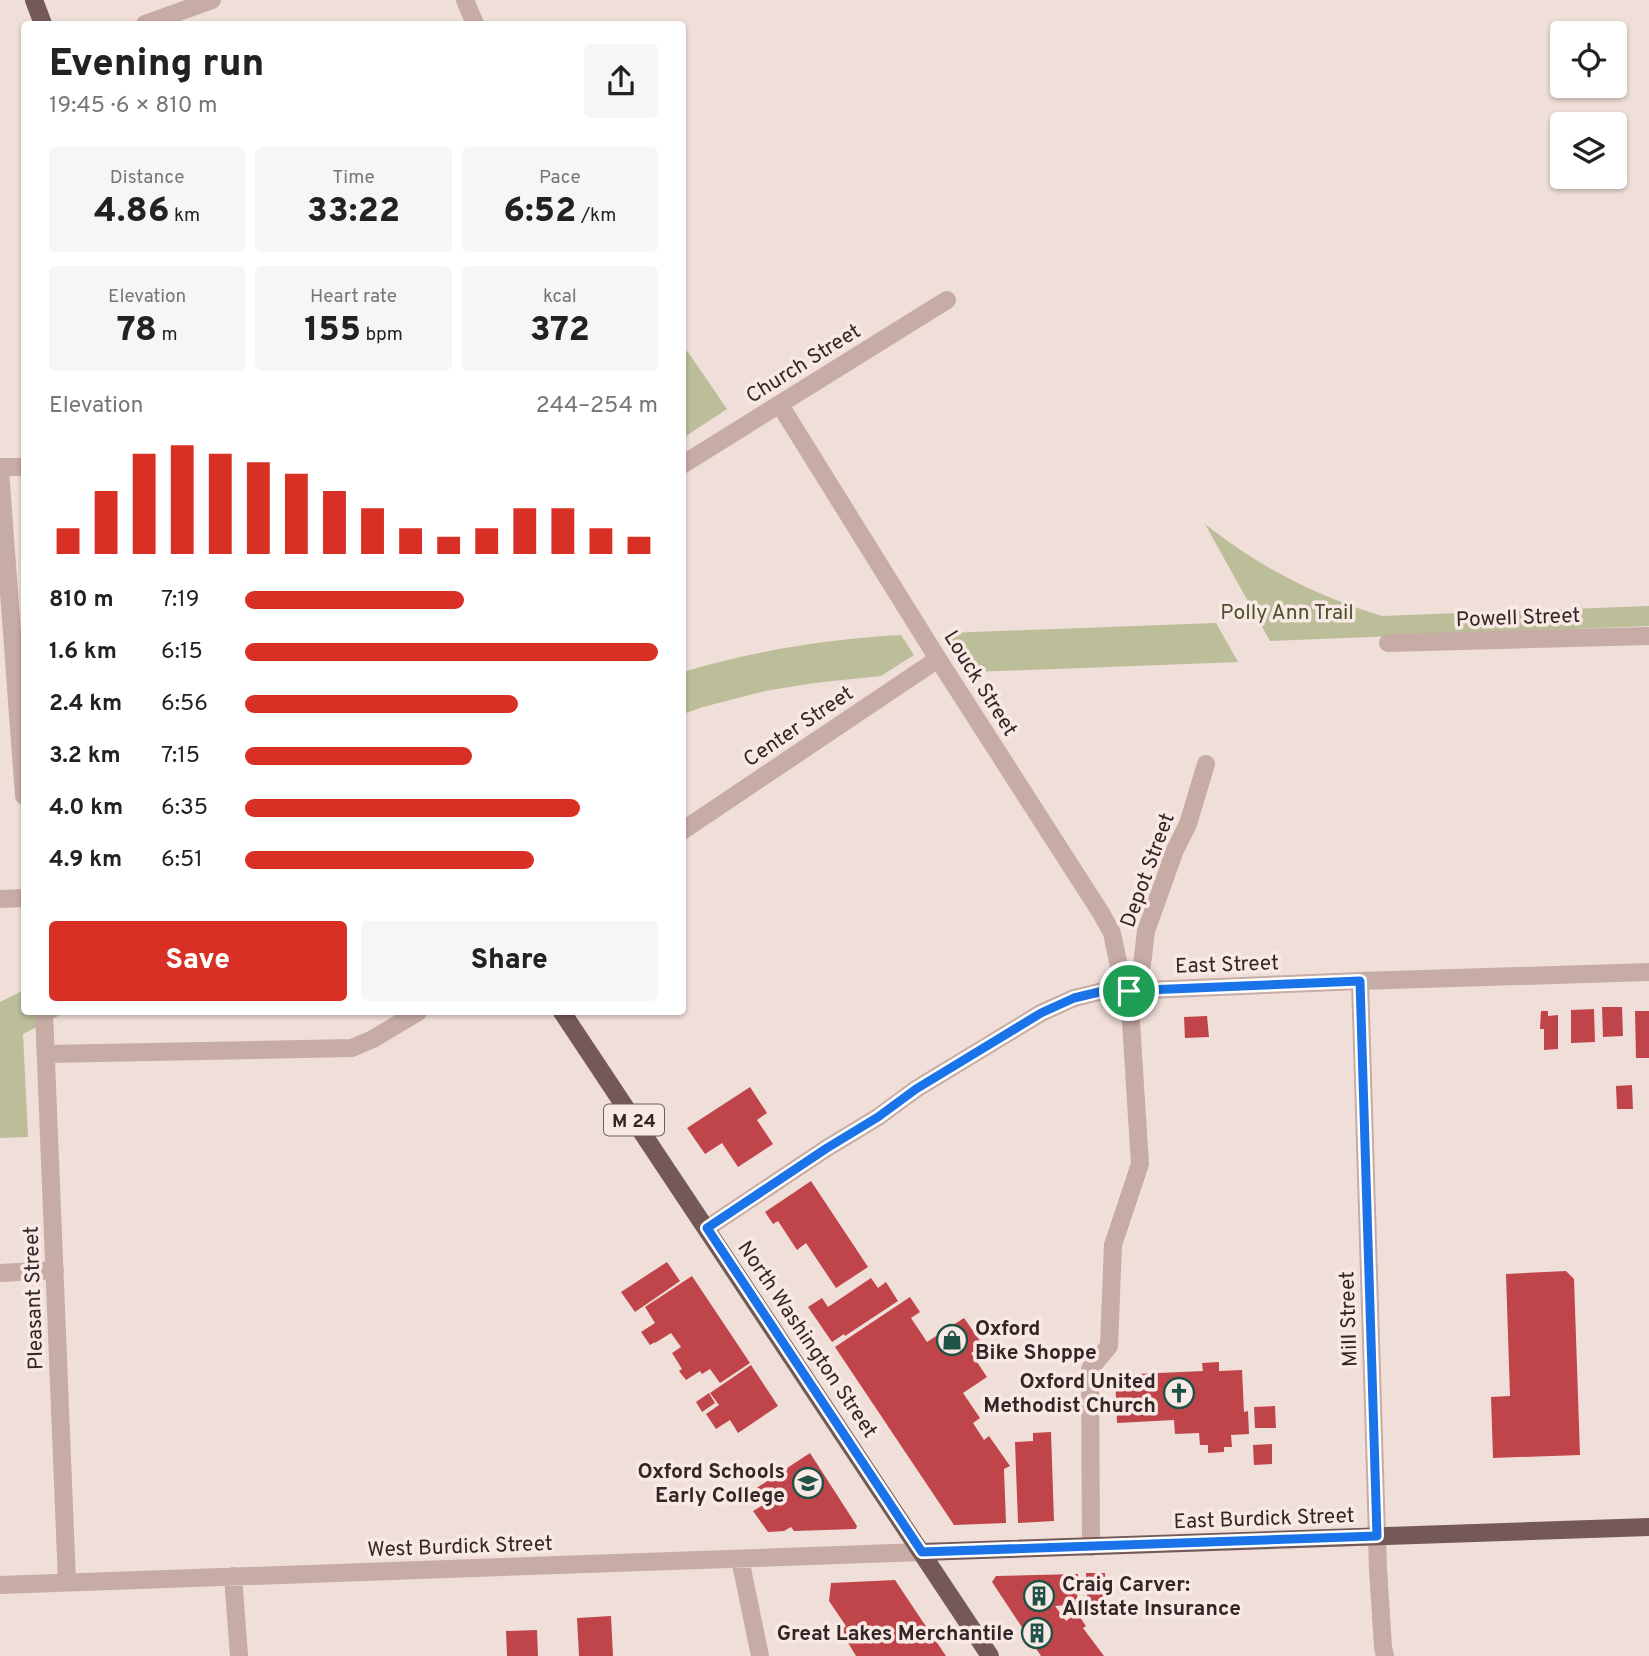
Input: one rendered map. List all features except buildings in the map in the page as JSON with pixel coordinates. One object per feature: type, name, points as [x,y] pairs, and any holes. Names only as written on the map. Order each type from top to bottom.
[{"type":"main road","points":[[34,0],[42,21]]},
{"type":"main road","name":"North Washington Street","points":[[564,1015],[922,1552]]},
{"type":"main road","name":"East Burdick Street","points":[[922,1552],[1649,1527]]},
{"type":"main road","name":"M 24","points":[[922,1552],[990,1656]]},
{"type":"street","points":[[153,21],[212,0]]},
{"type":"street","points":[[465,0],[474,21]]},
{"type":"street","name":"Church Street","points":[[686,463],[947,299]]},
{"type":"street","name":"Louck Street","points":[[780,405],[938,659],[1101,913],[1112,933],[1121,976],[1129,991]]},
{"type":"street","points":[[21,467],[0,469],[21,755]]},
{"type":"street","name":"Powell Street","points":[[1388,643],[1649,636]]},
{"type":"street","name":"Center Street","points":[[686,828],[938,659]]},
{"type":"street","name":"Depot Street","points":[[1129,991],[1142,965],[1146,931],[1175,850],[1188,824],[1206,764]]},
{"type":"street","points":[[0,899],[21,898]]},
{"type":"street","name":"East Street","points":[[707,1228],[878,1117],[916,1089],[1041,1013],[1074,998],[1099,992],[1649,972]]},
{"type":"street","name":"Mill Street","points":[[1360,981],[1377,1536],[1385,1656]]},
{"type":"street","points":[[1091,1547],[1090,1369],[1109,1346],[1113,1245],[1140,1164],[1129,991]]},
{"type":"street","name":"Pleasant Street","points":[[44,1015],[67,1582]]},
{"type":"street","points":[[46,1054],[352,1048],[413,1015]]},
{"type":"street","points":[[0,1273],[55,1270]]},
{"type":"street","name":"West Burdick Street","points":[[0,1585],[922,1552]]},
{"type":"street","points":[[740,1559],[760,1656]]},
{"type":"street","points":[[233,1576],[239,1656]]},
{"type":"green space","points":[[686,351],[688,352],[727,409],[686,436]]},
{"type":"green space","name":"Polly Ann Trail","points":[[1205,524],[1246,554],[1289,579],[1382,616],[1649,606],[1649,626],[1270,641]]},
{"type":"green space","name":"Polly Ann Trail","points":[[1216,623],[1238,662],[973,672],[947,633]]},
{"type":"green space","points":[[901,635],[914,655],[881,676],[765,691],[686,713],[686,671],[790,647]]},
{"type":"green space","points":[[21,992],[21,1015],[60,1015],[23,1034],[28,1137],[0,1138],[0,1002]]},
{"type":"place","name":"Oxford Bike Shoppe","points":[[952,1340]]},
{"type":"place","name":"Oxford United Methodist Church","points":[[1179,1393]]},
{"type":"place","name":"Oxford Schools Early College","points":[[808,1483]]},
{"type":"place","name":"Craig Carver: Allstate Insurance","points":[[1039,1596]]},
{"type":"place","name":"Great Lakes Merchantile","points":[[1037,1633]]},
{"type":"route","points":[[1360,981],[1377,1536],[922,1552],[707,1228],[878,1117],[916,1089],[1041,1013],[1074,998],[1099,992],[1129,991],[1360,981]]}]
